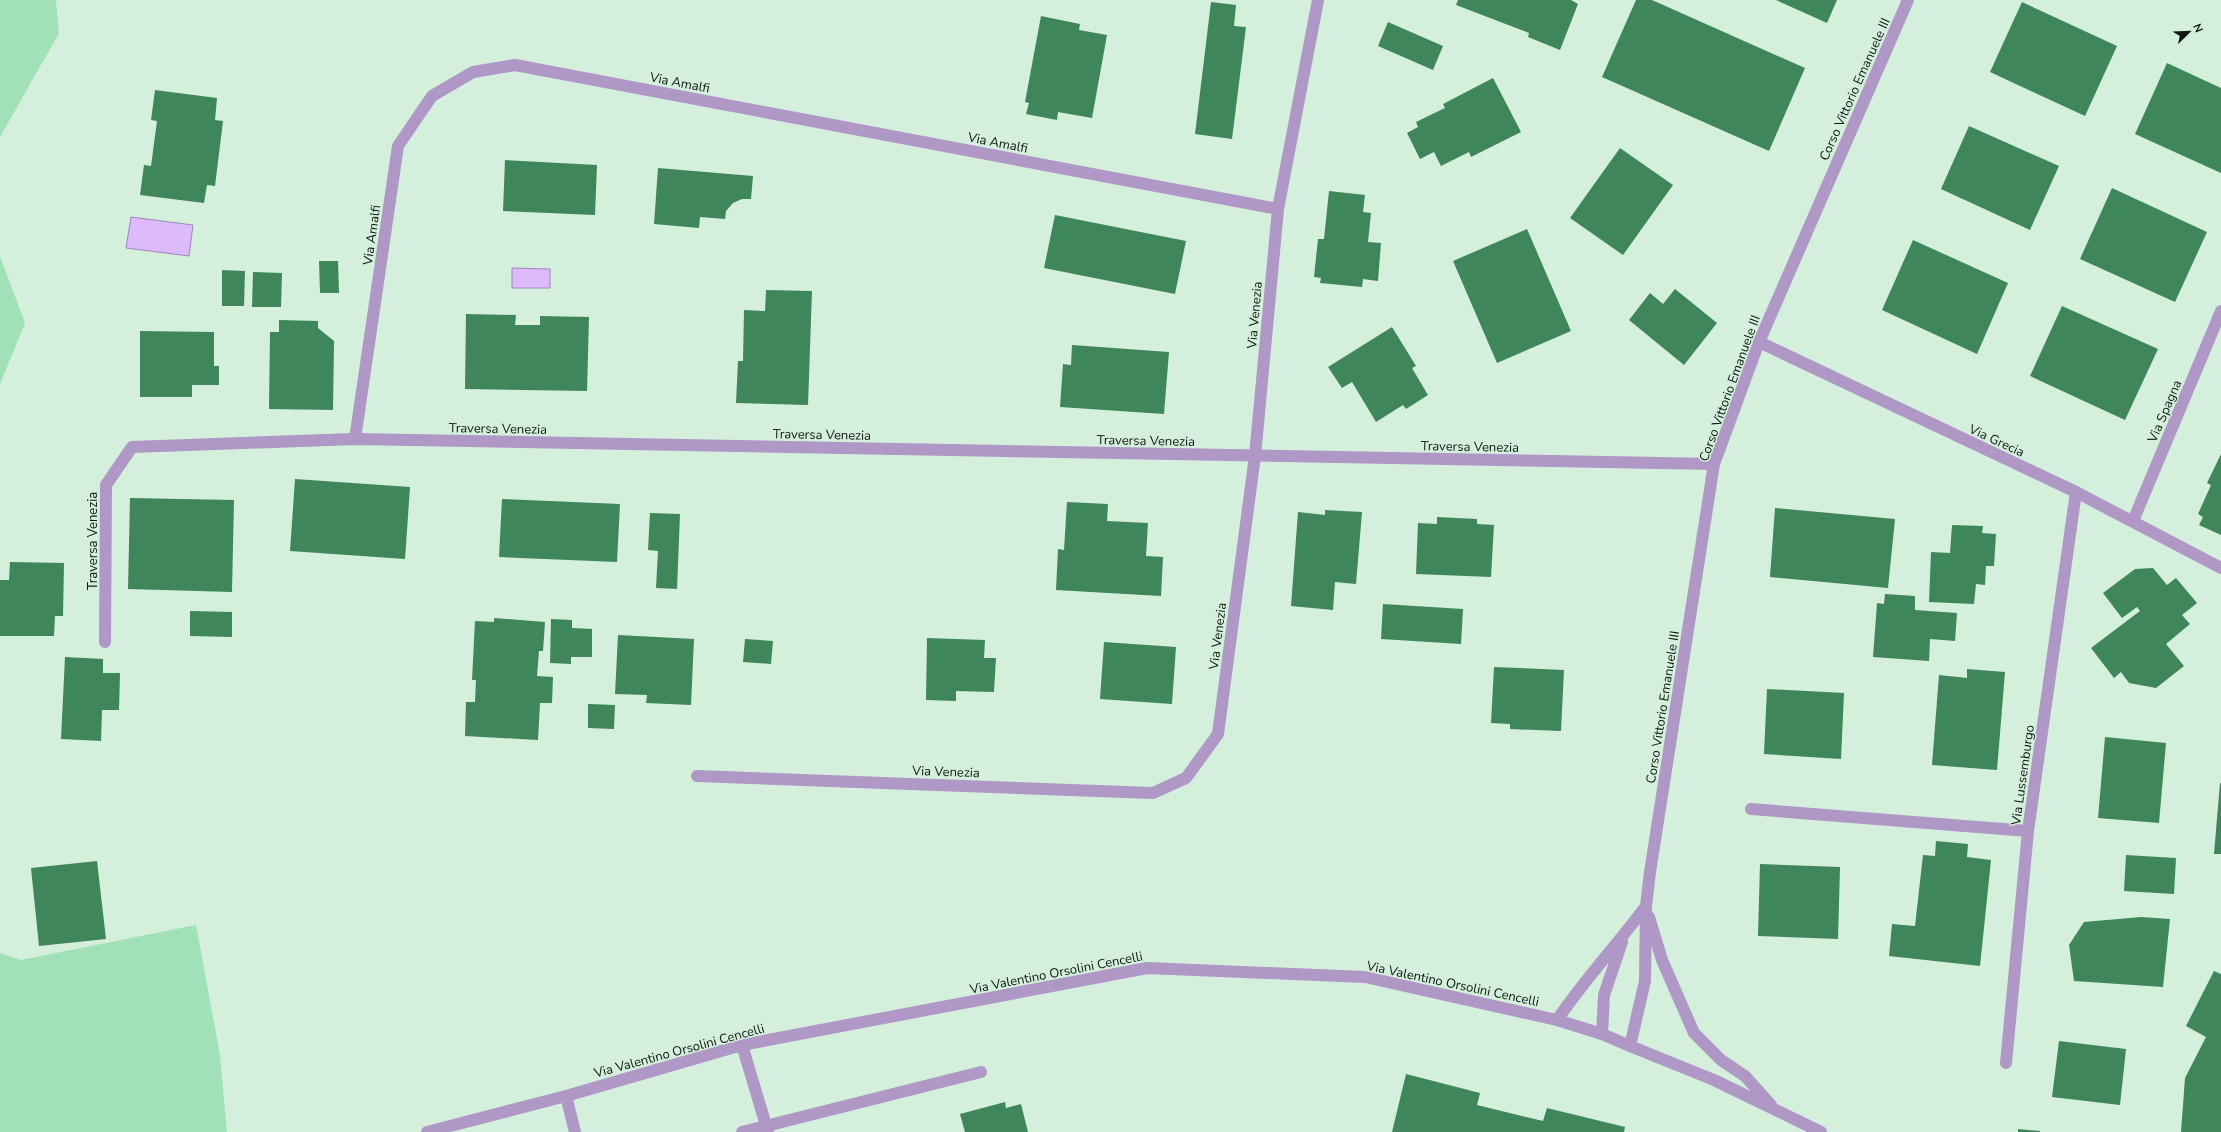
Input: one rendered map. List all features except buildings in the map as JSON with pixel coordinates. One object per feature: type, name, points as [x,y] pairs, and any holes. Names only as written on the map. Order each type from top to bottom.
[{"type":"street","name":"Via Venezia","points":[[697,776],[1152,793],[1186,778],[1218,734],[1255,456],[1278,208],[1318,0]]},
{"type":"street","name":"Corso Vittorio Emanuele III","points":[[1630,1046],[1645,981],[1646,906],[1714,464],[1759,342],[1908,0]]},
{"type":"street","name":"Via Amalfi","points":[[355,439],[398,146],[432,96],[473,72],[515,65],[1278,208]]},
{"type":"street","name":"Via Spagna","points":[[2133,521],[2221,311]]},
{"type":"street","name":"Via Grecia","points":[[1759,342],[2076,492],[2221,568]]},
{"type":"street","name":"Traversa Venezia","points":[[105,642],[106,486],[132,447],[355,439],[1714,464]]},
{"type":"street","name":"Via Lussemburgo","points":[[2006,1063],[2028,831],[2076,492]]},
{"type":"street","points":[[1751,809],[2028,831]]},
{"type":"street","name":"Corso Vittorio Emanuele III","points":[[1557,1020],[1579,988],[1623,937],[1646,906]]},
{"type":"street","name":"Corso Vittorio Emanuele III","points":[[1646,906],[1662,960],[1694,1033],[1721,1060],[1746,1076],[1775,1110]]},
{"type":"street","name":"Corso Vittorio Emanuele III","points":[[1602,1034],[1604,995],[1623,937]]},
{"type":"street","name":"Via Valentino Orsolini Cencelli","points":[[427,1132],[566,1096],[742,1045],[1147,968],[1365,977],[1557,1020],[1602,1034],[1714,1080],[1822,1132]]},
{"type":"street","points":[[742,1045],[767,1129]]},
{"type":"street","points":[[742,1132],[767,1129],[981,1072]]},
{"type":"street","points":[[566,1096],[575,1132]]},
{"type":"green space","points":[[0,0],[56,0],[59,33],[0,137]]},
{"type":"green space","points":[[0,256],[25,323],[0,384]]},
{"type":"green space","points":[[196,925],[220,1055],[227,1132],[0,1132],[0,953],[21,960]]},
{"type":"shaded area","points":[[131,217],[193,225],[189,256],[126,248]]},
{"type":"shaded area","points":[[512,268],[550,269],[550,288],[512,288]]}]
